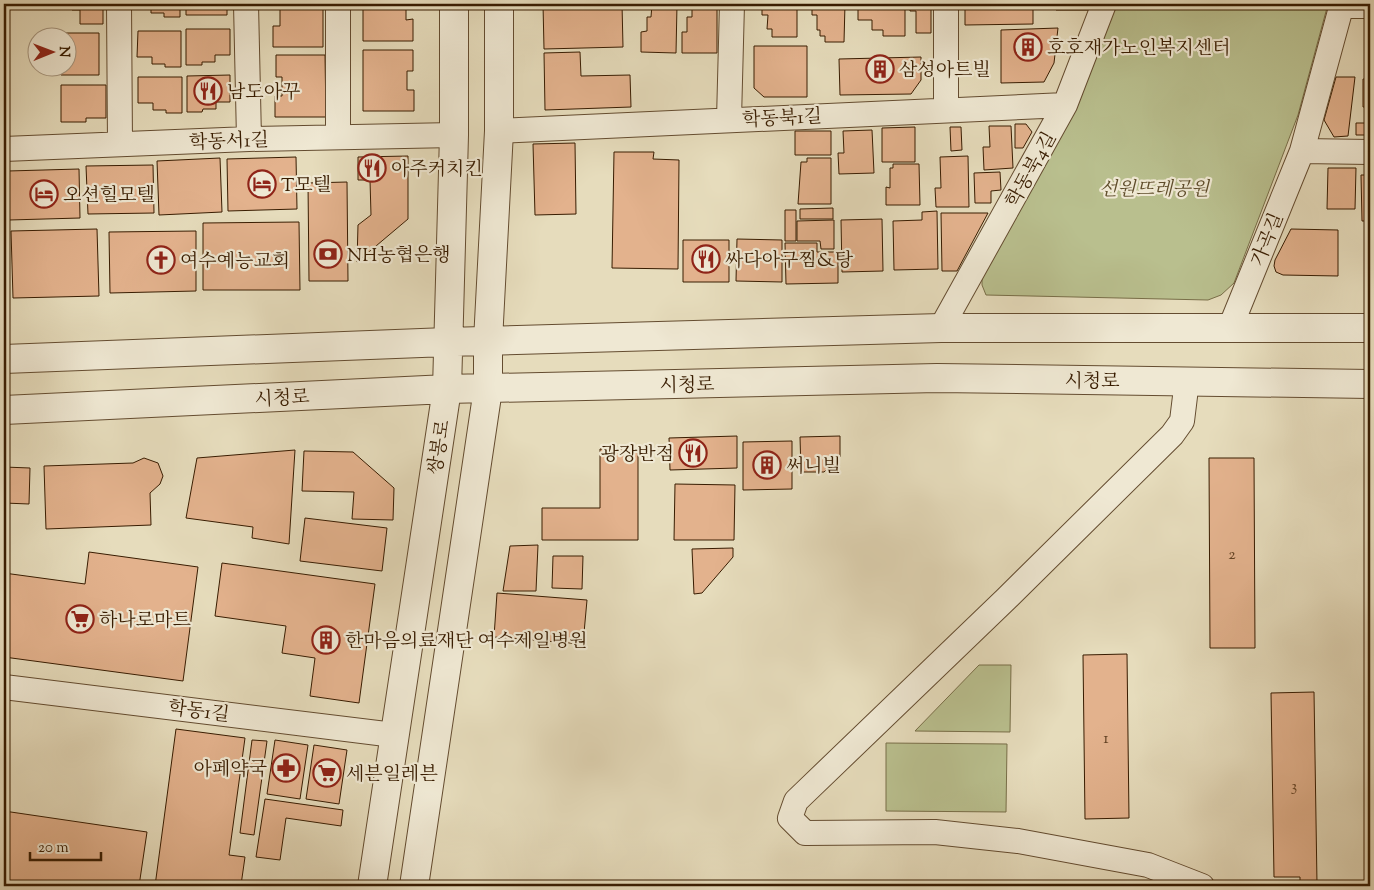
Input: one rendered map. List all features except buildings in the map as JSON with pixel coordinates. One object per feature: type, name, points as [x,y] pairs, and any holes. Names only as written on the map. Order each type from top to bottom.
[{"type":"street","points":[[120,4],[120,144]]},
{"type":"street","points":[[246,4],[249,139]]},
{"type":"street","points":[[338,4],[338,137]]},
{"type":"street","name":"쌍봉로","points":[[372,886],[447,389],[454,135],[454,4]]},
{"type":"street","points":[[414,886],[488,389],[488,342],[498,131],[499,4]]},
{"type":"street","points":[[729,119],[732,4]]},
{"type":"street","points":[[946,4],[946,109]]},
{"type":"street","name":"학동북4길","points":[[941,328],[1065,105],[1104,4]]},
{"type":"street","name":"가곡길","points":[[1230,328],[1302,151],[1342,5],[1370,6]]},
{"type":"street","name":"학동북1길","points":[[498,131],[1065,105]]},
{"type":"street","name":"학동서1길","points":[[4,149],[249,139],[454,135]]},
{"type":"street","points":[[1302,151],[1370,152]]},
{"type":"street","points":[[4,359],[447,342],[941,328],[1370,328]]},
{"type":"street","name":"시청로","points":[[4,410],[447,389],[937,378],[1370,384]]},
{"type":"street","points":[[1187,380],[1182,421],[1172,435],[1006,599],[796,801],[790,818],[805,832],[935,832],[1018,841],[1148,865],[1202,886]]},
{"type":"street","name":"학동1길","points":[[4,687],[394,734]]},
{"type":"green space","name":"선원뜨레공원","points":[[1114,4],[1328,4],[1298,115],[1234,283],[1221,295],[1208,300],[986,295],[982,285],[982,272]]},
{"type":"green space","points":[[979,665],[1011,665],[1010,732],[915,731]]},
{"type":"green space","points":[[886,743],[1007,744],[1006,812],[886,811]]},
{"type":"place","name":"호호재가노인복지센터","points":[[1028,47]]},
{"type":"place","name":"삼성아트빌","points":[[880,69]]},
{"type":"place","name":"남도아꾸","points":[[208,91]]},
{"type":"place","name":"아주커치킨","points":[[372,168]]},
{"type":"place","name":"T모텔","points":[[262,184]]},
{"type":"place","name":"오션힐모텔","points":[[44,194]]},
{"type":"place","name":"NH농협은행","points":[[328,254]]},
{"type":"place","name":"싸다아구찜&탕","points":[[706,259]]},
{"type":"place","name":"여수예능교회","points":[[161,260]]},
{"type":"place","name":"광장반점","points":[[693,453]]},
{"type":"place","name":"써니빌","points":[[767,465]]},
{"type":"place","name":"하나로마트","points":[[80,619]]},
{"type":"place","name":"한마음의료재단 여수제일병원","points":[[326,640]]},
{"type":"place","name":"아페약국","points":[[286,768]]},
{"type":"place","name":"세븐일레븐","points":[[327,773]]}]
